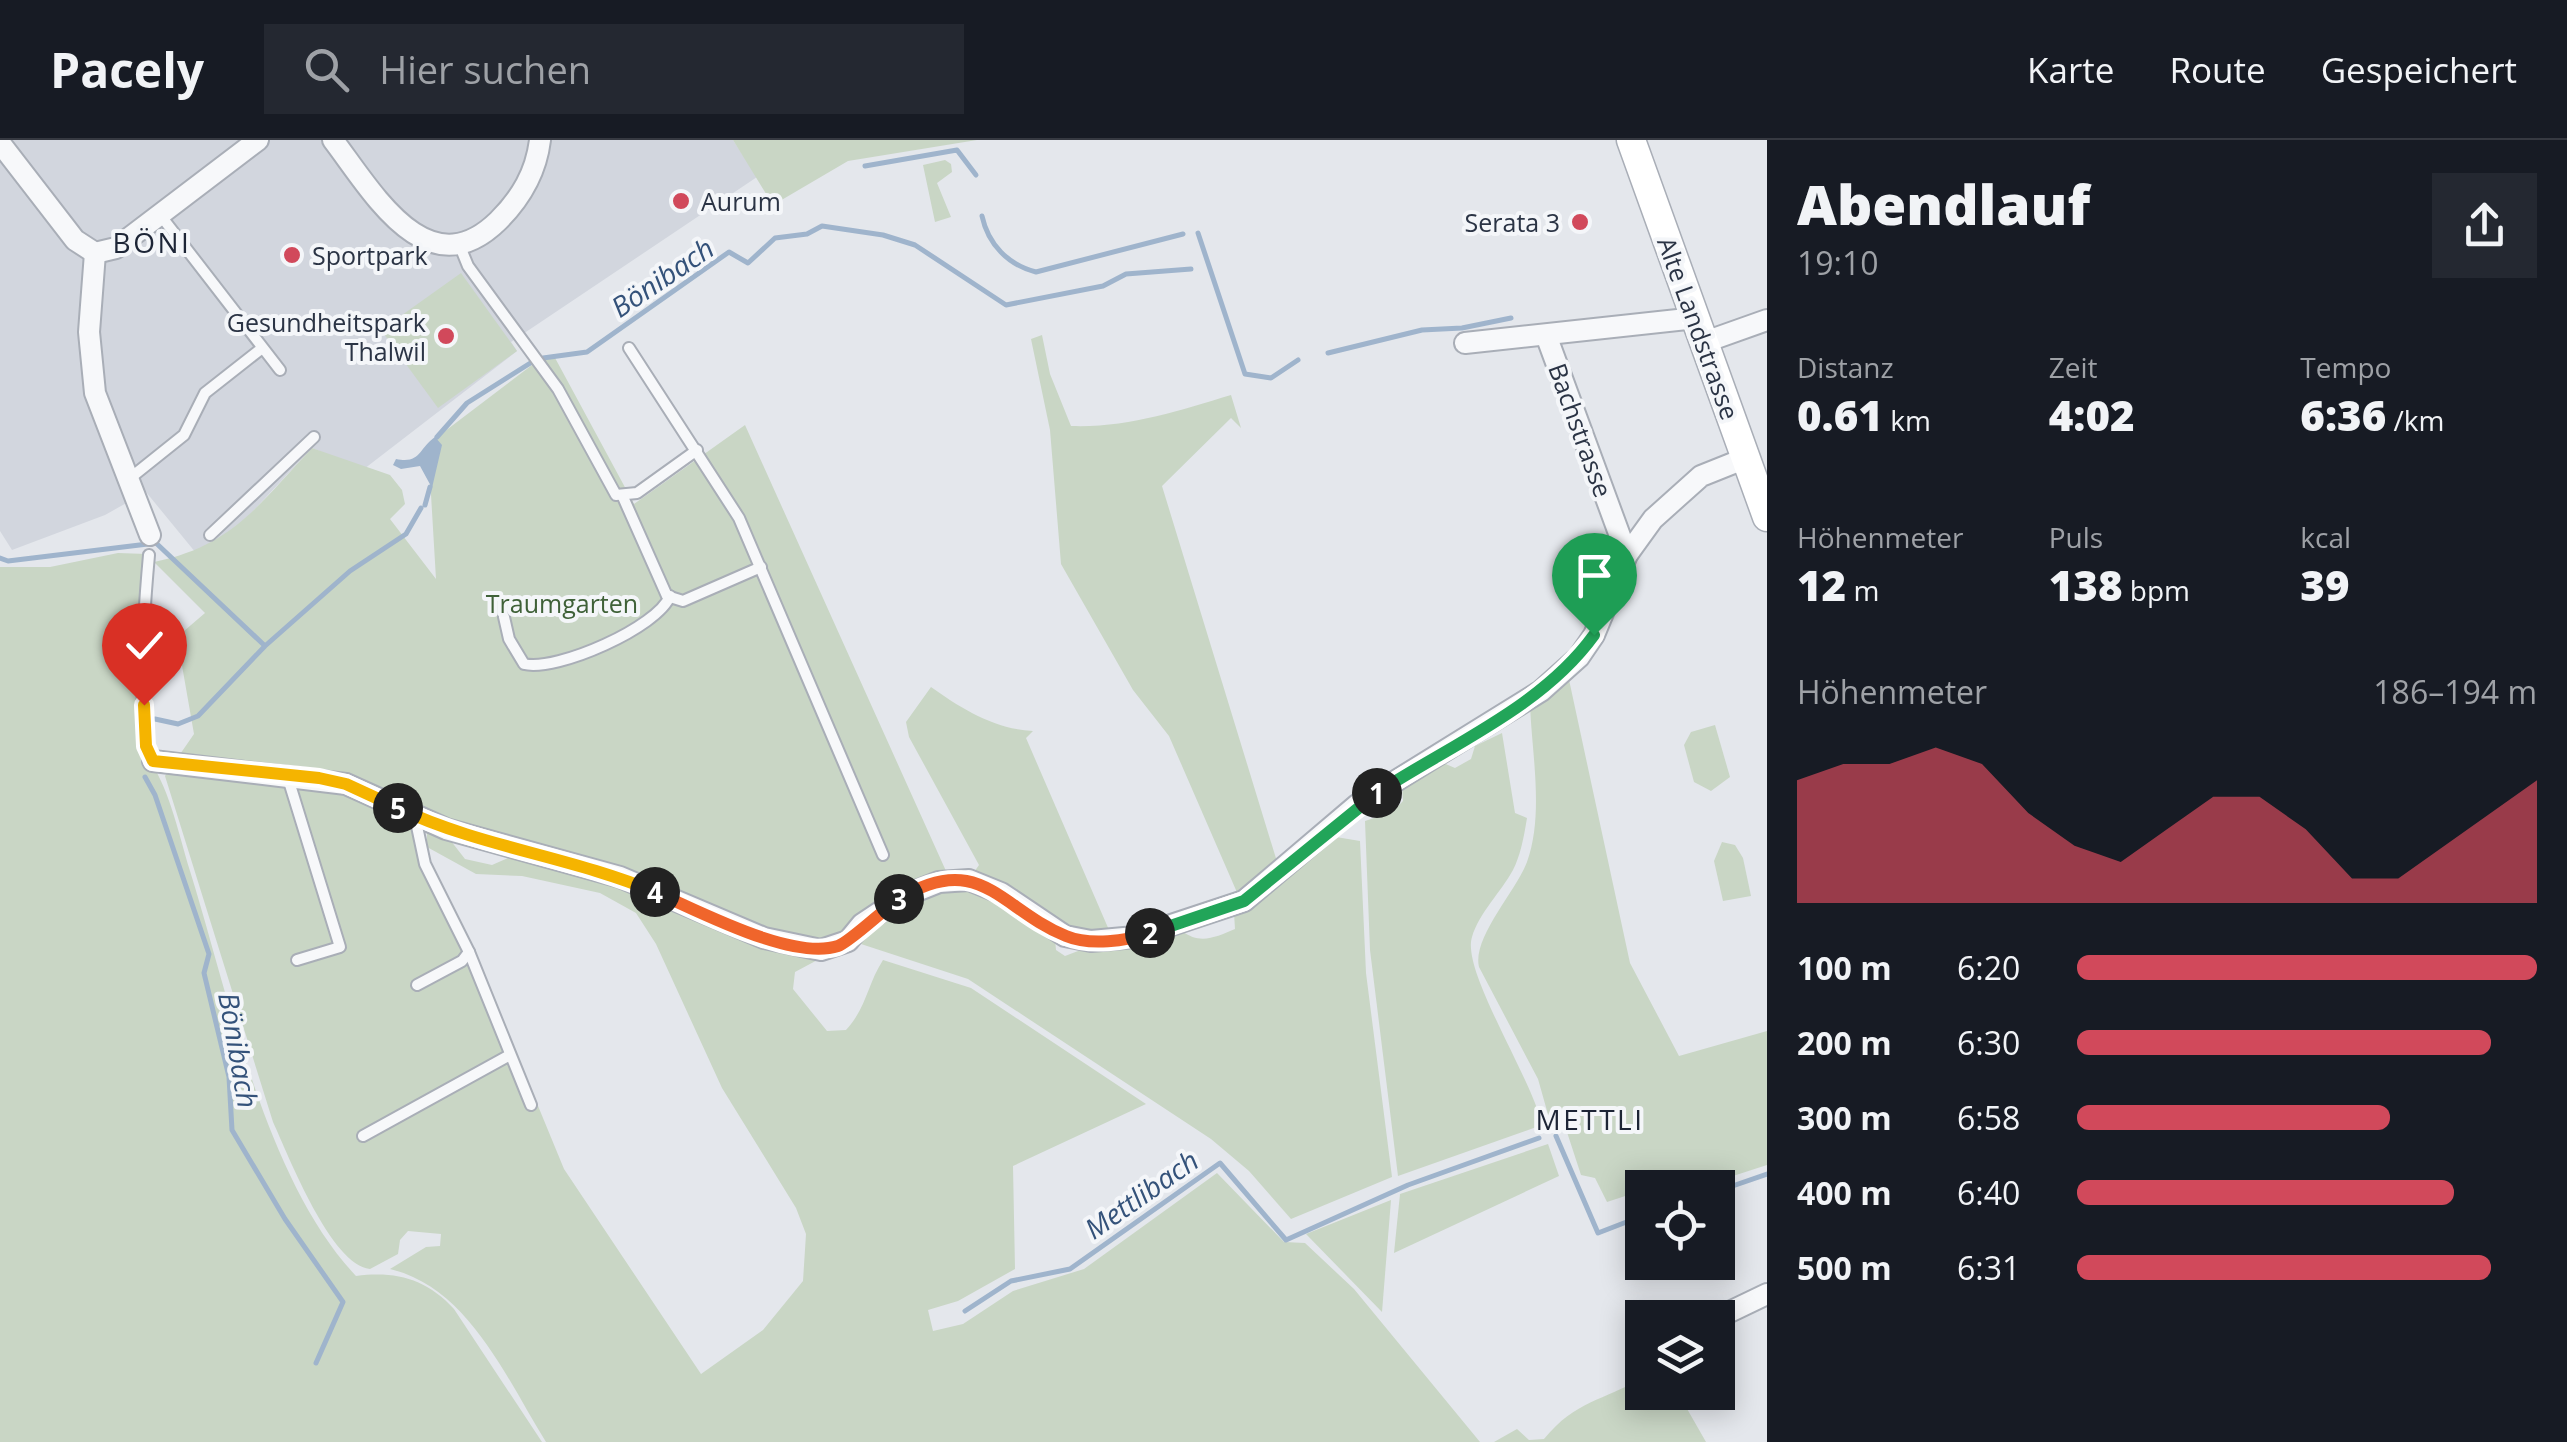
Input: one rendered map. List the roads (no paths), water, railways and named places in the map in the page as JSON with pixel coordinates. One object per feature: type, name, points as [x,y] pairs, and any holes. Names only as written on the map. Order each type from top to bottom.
[{"type":"main road","name":"Alte Landstrasse","points":[[1631,140],[1767,517]]},
{"type":"street","points":[[0,143],[75,240],[95,253],[116,248],[258,140]]},
{"type":"street","points":[[333,140],[402,227],[442,246],[459,244],[486,232],[515,204],[529,182],[540,140]]},
{"type":"street","points":[[95,253],[89,332],[92,373],[100,410],[149,545]]},
{"type":"street","name":"Bachstrasse","points":[[1628,555],[1546,335],[1700,330],[1767,320]]},
{"type":"street","points":[[1465,342],[1546,335]]},
{"type":"street","points":[[153,761],[346,784],[415,817],[620,877],[764,938],[821,950],[848,942],[862,924],[904,896],[940,882],[969,880],[1000,894],[1066,936],[1091,941],[1135,938],[1244,901],[1358,805],[1541,691],[1579,657],[1594,635],[1628,555],[1676,496],[1701,476],[1746,458]]},
{"type":"street","points":[[1735,1309],[1767,1294]]},
{"type":"lane","points":[[161,216],[280,370]]},
{"type":"lane","points":[[459,244],[468,266],[538,360],[611,490],[624,497],[661,589],[682,601],[761,567]]},
{"type":"lane","points":[[629,348],[738,518],[882,855]]},
{"type":"lane","points":[[128,480],[184,435],[205,393],[262,349]]},
{"type":"lane","points":[[210,535],[314,438]]},
{"type":"lane","points":[[624,497],[638,493],[697,450]]},
{"type":"lane","points":[[149,545],[144,705],[146,746],[153,761]]},
{"type":"lane","points":[[504,617],[509,639],[524,664],[554,666],[655,619],[670,596]]},
{"type":"lane","points":[[287,774],[340,947],[297,960]]},
{"type":"lane","points":[[415,817],[425,864],[469,952],[531,1105]]},
{"type":"lane","points":[[418,986],[462,961],[469,952]]},
{"type":"lane","points":[[363,1136],[510,1055]]},
{"type":"water","points":[[435,437],[442,445],[432,488],[420,466],[401,469],[393,465],[396,459],[415,457]]},
{"type":"waterway","name":"Bönibach","points":[[865,166],[957,150],[976,175]]},
{"type":"waterway","name":"Bönibach","points":[[982,216],[989,236],[1001,252],[1036,272],[1183,234]]},
{"type":"waterway","name":"Bönibach","points":[[543,358],[587,352],[729,252],[748,263],[775,238],[807,234],[822,226],[883,235],[915,245],[1006,305],[1103,286],[1126,274],[1191,269]]},
{"type":"waterway","name":"Bönibach","points":[[1198,233],[1245,374],[1271,378],[1298,360]]},
{"type":"waterway","name":"Bönibach","points":[[1328,353],[1422,330],[1462,328],[1511,318]]},
{"type":"waterway","name":"Bönibach","points":[[437,437],[467,403],[532,362]]},
{"type":"waterway","name":"Bönibach","points":[[425,505],[430,487]]},
{"type":"waterway","name":"Bönibach","points":[[155,719],[178,724],[198,716],[265,646],[350,571],[406,534],[421,508]]},
{"type":"waterway","points":[[0,558],[8,561],[156,543],[264,645]]},
{"type":"waterway","name":"Bönibach","points":[[145,777],[155,795],[209,954],[204,973],[229,1077],[232,1130],[285,1219],[343,1302],[316,1363]]},
{"type":"waterway","name":"Mettlibach","points":[[1556,1136],[1598,1233],[1625,1223]]},
{"type":"waterway","name":"Mettlibach","points":[[965,1311],[1011,1281],[1070,1269],[1220,1163],[1286,1240],[1408,1185],[1539,1138]]},
{"type":"waterway","name":"Mettlibach","points":[[1735,1185],[1767,1174]]},
{"type":"place","name":"Aurum","points":[[681,201]]},
{"type":"place","name":"Serata 3","points":[[1580,222]]},
{"type":"place","name":"Sportpark","points":[[292,255]]},
{"type":"place","name":"Gesundheitspark Thalwil","points":[[446,336]]},
{"type":"district","name":"BÖNI","points":[[152,242]]},
{"type":"district","name":"METTLI","points":[[1590,1119]]},
{"type":"park label","name":"Traumgarten","points":[[562,603]]}]
